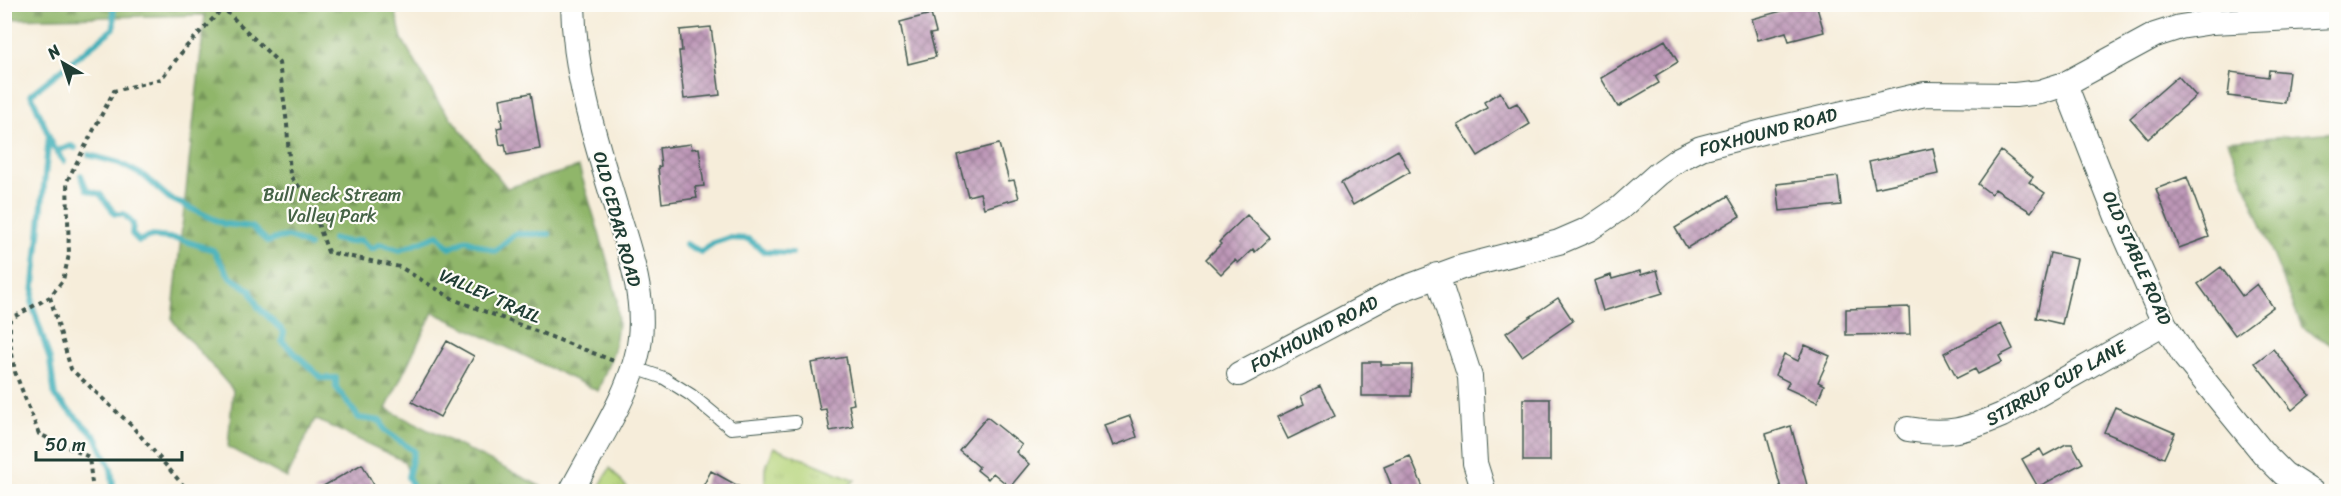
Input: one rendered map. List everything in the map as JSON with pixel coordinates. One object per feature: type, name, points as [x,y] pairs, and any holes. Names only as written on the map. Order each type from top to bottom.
[{"type":"street","name":"OLD CEDAR ROAD","points":[[571,492],[613,415],[632,367],[640,339],[637,285],[594,135],[579,73],[573,34],[573,4]]},
{"type":"street","name":"FOXHOUND ROAD","points":[[1239,374],[1367,305],[1437,275],[1550,245],[1589,229],[1620,208],[1658,174],[1679,159],[1701,148],[1925,94],[2014,95],[2040,92],[2065,84],[2155,35],[2180,27],[2212,22],[2337,16]]},
{"type":"street","name":"OLD STABLE ROAD","points":[[2065,84],[2117,217],[2164,323],[2185,357],[2264,454],[2284,474],[2307,490]]},
{"type":"street","points":[[1437,275],[1470,377],[1475,463],[1484,492]]},
{"type":"street","name":"STIRRUP CUP LANE","points":[[1908,429],[1930,433],[1953,433],[1974,427],[2002,415],[2164,323]]},
{"type":"lane","points":[[632,367],[664,378],[692,395],[731,428],[795,422]]},
{"type":"path","name":"VALLEY TRAIL","points":[[93,492],[89,457],[39,434],[15,372],[10,319],[50,297],[63,280],[69,255],[67,181],[114,90],[161,79],[223,6],[279,63],[287,124],[290,176],[309,198],[328,252],[400,267],[455,300],[632,367]]},
{"type":"path","points":[[50,297],[71,369],[131,425],[189,492]]},
{"type":"green space","name":"Bull Neck Stream Valley Park","points":[[4,5],[394,5],[402,39],[439,103],[507,188],[579,167],[617,298],[618,324],[614,350],[598,391],[433,312],[386,409],[548,490],[415,491],[404,461],[315,419],[287,478],[228,447],[233,390],[172,320],[205,15],[5,19]]},
{"type":"green space","points":[[2336,132],[2336,348],[2302,327],[2228,141]]},
{"type":"green space","points":[[774,447],[855,480],[844,491],[765,491],[765,469]]},
{"type":"green space","points":[[610,468],[630,491],[597,491]]},
{"type":"building","points":[[1807,4],[1816,4],[1824,32],[1789,41],[1786,32],[1758,40],[1752,19]]},
{"type":"building","points":[[931,14],[936,33],[930,34],[936,57],[908,64],[900,22]]},
{"type":"building","points":[[711,27],[720,95],[684,99],[679,51],[682,51],[680,30]]},
{"type":"building","points":[[1665,40],[1678,62],[1655,76],[1659,83],[1618,107],[1601,78]]},
{"type":"building","points":[[2269,70],[2289,72],[2285,103],[2228,96],[2231,72],[2268,77]]},
{"type":"building","points":[[2178,76],[2196,96],[2148,139],[2130,118]]},
{"type":"building","points":[[1500,92],[1509,107],[1517,103],[1530,124],[1478,156],[1458,125],[1487,108],[1484,102]]},
{"type":"building","points":[[531,93],[540,149],[507,155],[505,144],[500,145],[497,128],[502,127],[501,119],[503,119],[500,99]]},
{"type":"building","points":[[691,144],[692,149],[699,148],[704,186],[695,187],[697,198],[662,203],[658,167],[661,166],[659,148]]},
{"type":"building","points":[[999,144],[1009,181],[1014,180],[1019,198],[984,208],[980,193],[968,196],[957,155]]},
{"type":"building","points":[[1933,148],[1938,174],[1875,188],[1869,162]]},
{"type":"building","points":[[1398,150],[1410,172],[1353,205],[1341,183]]},
{"type":"building","points":[[2001,151],[2033,177],[2029,182],[2045,193],[2031,212],[1995,189],[1991,194],[1978,184]]},
{"type":"building","points":[[1838,177],[1841,205],[1780,211],[1777,184]]},
{"type":"building","points":[[2187,177],[2209,237],[2179,248],[2156,189]]},
{"type":"building","points":[[1728,196],[1740,216],[1687,248],[1675,228]]},
{"type":"building","points":[[1247,215],[1270,238],[1238,263],[1235,260],[1221,274],[1206,259],[1221,244],[1219,242]]},
{"type":"building","points":[[2050,253],[2077,259],[2062,324],[2036,318]]},
{"type":"building","points":[[2221,267],[2242,296],[2257,284],[2273,307],[2235,335],[2198,284]]},
{"type":"building","points":[[1657,270],[1663,293],[1603,311],[1594,281],[1611,275],[1612,279],[1640,271],[1641,275]]},
{"type":"building","points":[[1558,298],[1573,321],[1522,356],[1506,333]]},
{"type":"building","points":[[1909,307],[1910,334],[1846,335],[1846,309]]},
{"type":"building","points":[[2001,324],[2013,349],[1999,356],[2002,362],[1978,374],[1975,369],[1957,378],[1944,353]]},
{"type":"building","points":[[447,341],[474,356],[440,417],[412,402]]},
{"type":"building","points":[[1805,345],[1830,356],[1818,382],[1824,385],[1817,402],[1786,388],[1789,382],[1775,375],[1784,354],[1798,361]]},
{"type":"building","points":[[2273,349],[2310,395],[2292,410],[2255,363]]},
{"type":"building","points":[[846,357],[854,404],[849,405],[853,427],[830,431],[826,409],[820,410],[811,363]]},
{"type":"building","points":[[1362,362],[1381,362],[1381,365],[1412,365],[1411,396],[1362,396]]},
{"type":"building","points":[[1320,386],[1335,416],[1288,439],[1277,417],[1304,404],[1301,396]]},
{"type":"building","points":[[1523,399],[1550,399],[1550,461],[1523,461]]},
{"type":"building","points":[[2115,407],[2175,433],[2164,458],[2104,432]]},
{"type":"building","points":[[1130,416],[1137,437],[1113,446],[1105,425]]},
{"type":"building","points":[[987,417],[1022,445],[1016,452],[1029,464],[1010,487],[993,473],[988,479],[977,470],[979,467],[959,450]]},
{"type":"building","points":[[1791,426],[1807,485],[1782,492],[1766,434]]},
{"type":"building","points":[[2066,444],[2072,444],[2083,463],[2038,487],[2022,459],[2040,449],[2044,456]]},
{"type":"building","points":[[1410,456],[1425,492],[1394,492],[1384,467]]},
{"type":"building","points":[[362,464],[378,492],[313,492]]},
{"type":"building","points":[[711,471],[749,492],[700,492]]},
{"type":"waterway","points":[[113,4],[114,28],[31,94],[49,136],[32,304],[50,360],[55,397],[96,437],[111,469],[114,492]]},
{"type":"waterway","points":[[50,139],[64,161]]},
{"type":"waterway","points":[[56,151],[71,146],[75,148]]},
{"type":"waterway","points":[[89,155],[119,163],[144,176],[169,198],[224,224],[252,227],[268,242],[289,237],[309,246]]},
{"type":"waterway","points":[[81,175],[87,190],[100,194],[115,214],[124,214],[133,224],[132,234],[139,241],[150,236],[179,239],[213,250],[230,277],[250,290],[258,307],[284,332],[282,341],[321,378],[336,378],[336,387],[359,418],[381,421],[385,431],[414,451],[408,477],[415,490],[445,492]]},
{"type":"waterway","points":[[333,239],[349,242],[361,240],[372,249],[380,244],[400,250],[438,235],[450,248],[466,240],[495,251],[515,234],[549,234]]},
{"type":"waterway","points":[[686,244],[701,252],[713,243],[729,238],[748,239],[765,252],[792,253]]}]
